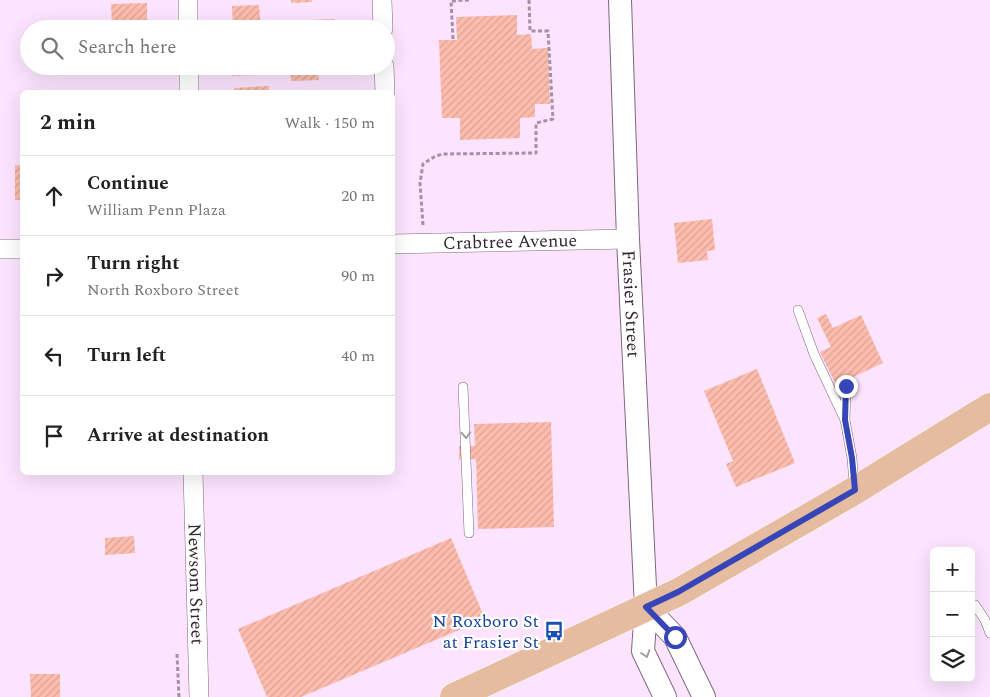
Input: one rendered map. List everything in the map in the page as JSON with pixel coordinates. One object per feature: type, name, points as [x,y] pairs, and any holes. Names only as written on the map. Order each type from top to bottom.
[{"type":"main road","points":[[454,697],[696,582],[855,490],[990,407]]},
{"type":"street","points":[[188,0],[188,20]]},
{"type":"street","points":[[382,0],[383,20]]},
{"type":"street","name":"Frasier Street","points":[[620,0],[628,239],[646,607],[643,651],[665,697]]},
{"type":"street","points":[[189,75],[190,90]]},
{"type":"street","points":[[384,75],[385,90]]},
{"type":"street","name":"Crabtree Avenue","points":[[395,244],[628,239]]},
{"type":"street","points":[[0,249],[20,248]]},
{"type":"street","name":"Newsom Street","points":[[193,475],[198,697]]},
{"type":"street","points":[[646,607],[675,637],[704,697]]},
{"type":"lane","points":[[798,310],[814,354],[845,420]]},
{"type":"lane","points":[[846,386],[845,420],[852,458],[855,490]]},
{"type":"lane","points":[[463,387],[469,533]]},
{"type":"lane","points":[[975,605],[985,620],[990,633]]},
{"type":"path","points":[[453,39],[451,1],[469,0]]},
{"type":"path","points":[[415,225],[423,225],[420,182],[423,164],[442,154],[536,152],[536,123],[553,119],[548,31],[530,31],[529,0]]},
{"type":"path","points":[[178,654],[179,697]]},
{"type":"building","points":[[291,0],[312,0],[312,2],[291,3]]},
{"type":"building","points":[[147,3],[147,20],[112,20],[111,4]]},
{"type":"building","points":[[259,5],[260,20],[233,20],[232,6]]},
{"type":"building","points":[[517,15],[517,35],[531,34],[532,49],[548,48],[550,104],[535,104],[535,117],[520,118],[520,138],[460,140],[460,118],[442,118],[439,40],[457,40],[456,17]]},
{"type":"building","points":[[291,75],[319,75],[319,80],[291,81]]},
{"type":"building","points":[[269,86],[269,90],[234,90],[234,88]]},
{"type":"building","points":[[15,165],[20,165],[20,200],[15,200]]},
{"type":"building","points":[[712,219],[715,250],[707,251],[708,260],[678,263],[674,223]]},
{"type":"building","points":[[826,314],[833,328],[861,315],[883,363],[836,385],[820,352],[831,347],[817,318]]},
{"type":"building","points":[[757,369],[795,463],[736,487],[726,464],[733,461],[704,391]]},
{"type":"building","points":[[551,422],[554,527],[478,529],[476,459],[459,460],[459,446],[475,446],[474,424]]},
{"type":"building","points":[[134,536],[135,553],[105,555],[105,538]]},
{"type":"building","points":[[451,538],[485,619],[301,697],[267,697],[238,629]]},
{"type":"building","points":[[30,674],[60,674],[60,697],[31,697]]},
{"type":"place","name":"N Roxboro St at Frasier St","points":[[554,631]]},
{"type":"route","points":[[675,637],[646,607],[678,592],[855,490],[852,458],[845,420],[846,386]]}]
